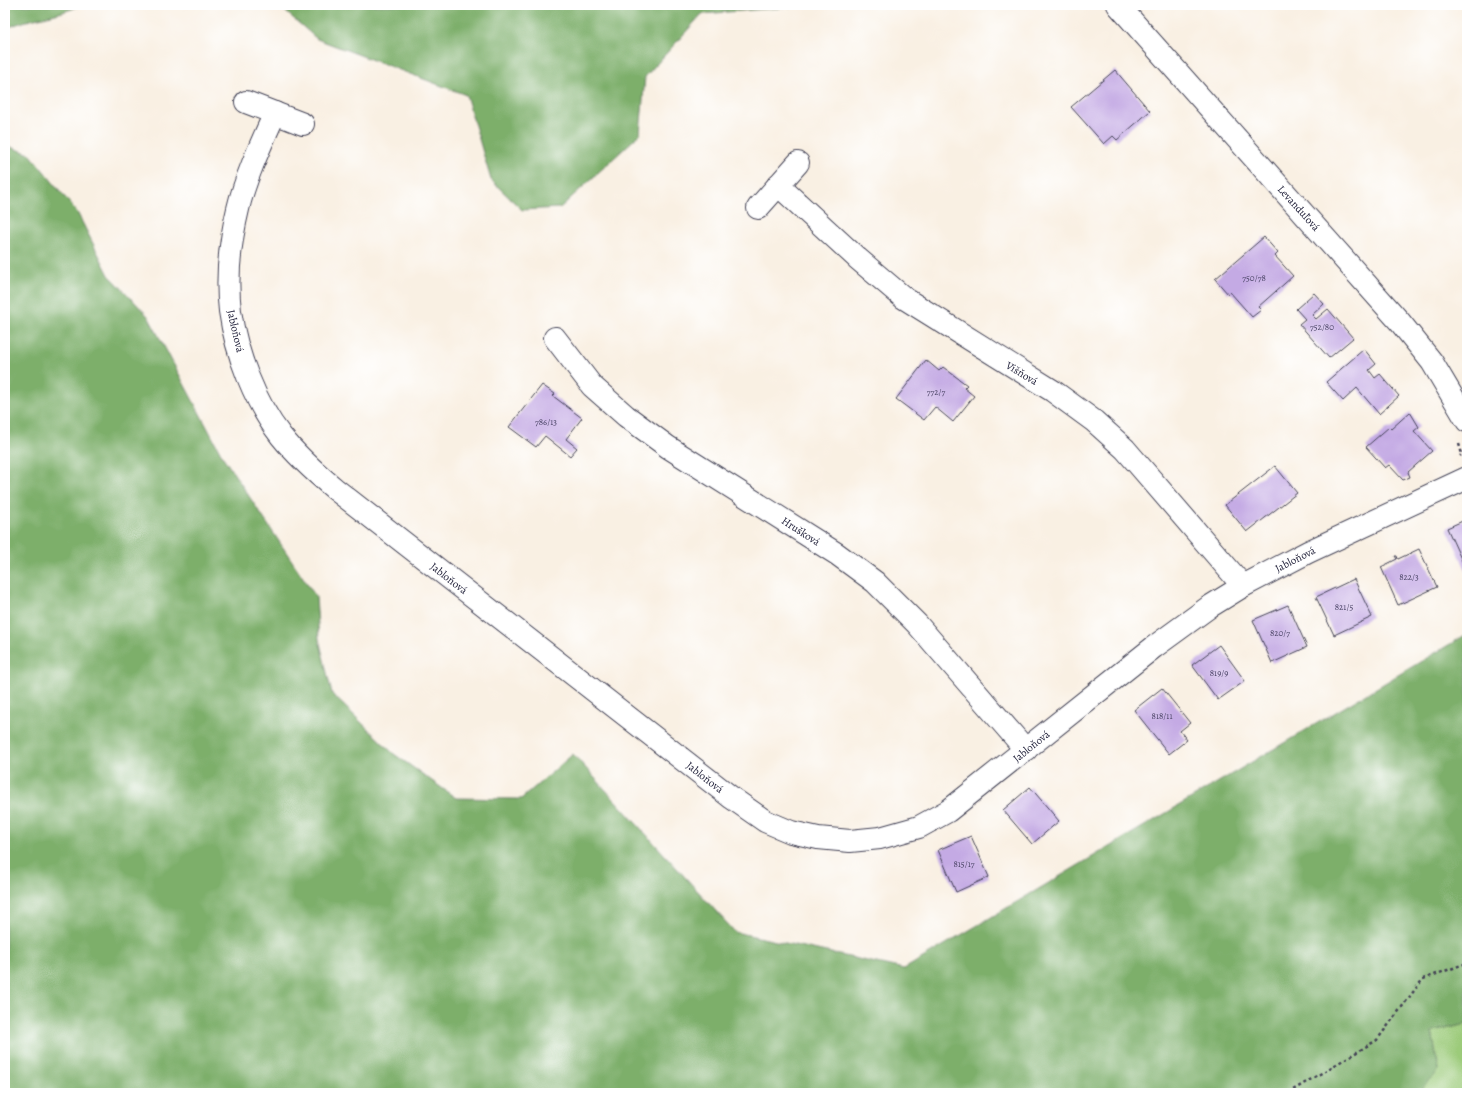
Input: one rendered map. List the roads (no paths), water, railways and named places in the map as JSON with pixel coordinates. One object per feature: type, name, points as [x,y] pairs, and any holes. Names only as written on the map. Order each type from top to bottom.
[{"type":"street","name":"Levanduľová","points":[[1118,5],[1400,322],[1432,362],[1467,421]]},
{"type":"street","points":[[246,102],[303,124]]},
{"type":"street","name":"Jabloňová","points":[[274,113],[238,208],[231,240],[229,272],[230,311],[236,338],[248,378],[263,408],[281,436],[309,466],[335,489],[732,798],[765,820],[791,832],[818,838],[850,841],[880,838],[919,827],[948,811],[1154,648],[1209,607],[1243,586],[1308,552],[1467,478]]},
{"type":"street","points":[[758,208],[798,163]]},
{"type":"street","name":"Višňová","points":[[778,185],[857,258],[904,298],[1011,367],[1053,392],[1094,421],[1125,449],[1243,586]]},
{"type":"street","name":"Hrušková","points":[[555,338],[592,386],[626,416],[668,447],[837,554],[875,582],[917,624],[1026,750]]}]
